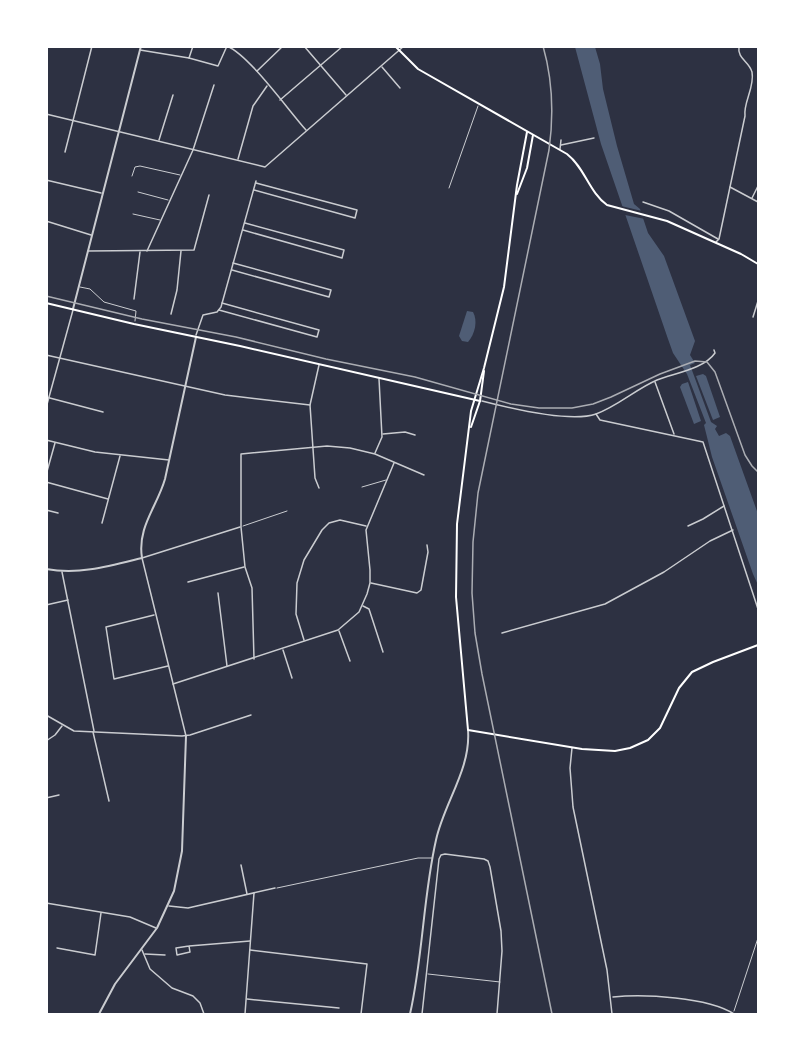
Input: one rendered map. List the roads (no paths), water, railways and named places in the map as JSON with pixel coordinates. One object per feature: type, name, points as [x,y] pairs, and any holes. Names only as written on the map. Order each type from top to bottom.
[{"type":"main road","points":[[395,46],[416,67],[560,150],[577,163],[603,202],[618,210],[678,225],[759,264]]},
{"type":"main road","points":[[527,132],[504,287],[474,399],[457,524],[455,565],[457,613],[468,730],[572,748],[615,751],[630,748],[644,742],[660,728],[679,688],[692,672],[759,645]]},
{"type":"main road","points":[[516,196],[527,168],[533,135]]},
{"type":"main road","points":[[46,303],[480,401]]},
{"type":"main road","points":[[470,431],[480,401],[484,368]]},
{"type":"street","points":[[65,152],[92,46]]},
{"type":"street","points":[[189,58],[193,46]]},
{"type":"street","points":[[46,408],[141,48],[218,66],[227,46],[238,52],[306,131]]},
{"type":"street","points":[[256,72],[283,46]]},
{"type":"street","points":[[304,46],[347,96]]},
{"type":"street","points":[[280,100],[343,46]]},
{"type":"street","points":[[46,114],[265,167],[404,46]]},
{"type":"street","points":[[715,243],[719,239],[745,116],[744,111],[752,84],[752,75],[748,65],[740,57],[739,46]]},
{"type":"street","points":[[382,66],[400,88]]},
{"type":"street","points":[[147,251],[194,150],[214,85]]},
{"type":"street","points":[[238,160],[253,105],[267,85]]},
{"type":"street","points":[[159,141],[173,95]]},
{"type":"street","points":[[739,109],[744,111]]},
{"type":"street","points":[[561,145],[594,138]]},
{"type":"street","points":[[560,150],[561,140]]},
{"type":"street","points":[[46,180],[102,194]]},
{"type":"street","points":[[219,310],[256,182],[357,210],[355,218],[254,190]]},
{"type":"street","points":[[752,199],[759,186]]},
{"type":"street","points":[[729,187],[759,202]]},
{"type":"street","points":[[283,198],[285,191]]},
{"type":"street","points":[[87,251],[194,250],[209,195]]},
{"type":"street","points":[[643,202],[669,211],[719,239]]},
{"type":"street","points":[[332,212],[335,204]]},
{"type":"street","points":[[46,220],[91,235]]},
{"type":"street","points":[[243,230],[342,258],[344,250],[245,223]]},
{"type":"street","points":[[271,238],[273,230]]},
{"type":"street","points":[[321,252],[323,245]]},
{"type":"street","points":[[171,314],[177,290],[181,250]]},
{"type":"street","points":[[134,299],[140,251]]},
{"type":"street","points":[[231,270],[329,297],[331,290],[233,263]]},
{"type":"street","points":[[260,278],[262,271]]},
{"type":"street","points":[[310,292],[312,285]]},
{"type":"street","points":[[753,317],[759,300]]},
{"type":"street","points":[[99,1014],[115,984],[142,950],[169,906],[180,863],[186,736],[142,558],[141,541],[144,527],[163,488],[195,337],[203,315],[219,310],[316,337],[319,330],[222,303]]},
{"type":"street","points":[[249,318],[251,311]]},
{"type":"street","points":[[299,332],[301,325]]},
{"type":"street","points":[[480,401],[539,413],[576,416],[596,414],[654,381],[708,361],[714,350]]},
{"type":"street","points":[[46,355],[246,399],[310,405]]},
{"type":"street","points":[[319,488],[315,478],[310,405],[320,365]]},
{"type":"street","points":[[375,454],[382,434],[379,378]]},
{"type":"street","points":[[654,381],[675,435]]},
{"type":"street","points":[[48,397],[103,412]]},
{"type":"street","points":[[596,414],[600,420],[703,442],[759,609]]},
{"type":"street","points":[[382,434],[405,432],[415,435]]},
{"type":"street","points":[[46,440],[87,450],[169,460]]},
{"type":"street","points":[[46,475],[55,442]]},
{"type":"street","points":[[254,659],[252,588],[245,567],[241,527],[242,454],[338,447],[375,454],[424,475]]},
{"type":"street","points":[[102,523],[120,455]]},
{"type":"street","points":[[173,684],[338,630],[350,621],[363,606],[370,583],[367,526],[394,462]]},
{"type":"street","points":[[46,482],[109,499]]},
{"type":"street","points":[[688,526],[725,505]]},
{"type":"street","points":[[46,510],[58,513]]},
{"type":"street","points":[[304,641],[296,614],[297,583],[304,560],[329,523],[340,520],[367,526]]},
{"type":"street","points":[[46,569],[62,572],[106,567],[241,527]]},
{"type":"street","points":[[502,633],[605,604],[664,572],[710,541],[734,530]]},
{"type":"street","points":[[370,583],[417,593],[421,590],[428,552],[427,544]]},
{"type":"street","points":[[188,582],[245,567]]},
{"type":"street","points":[[62,572],[93,732],[109,801]]},
{"type":"street","points":[[218,593],[227,667]]},
{"type":"street","points":[[46,605],[68,600]]},
{"type":"street","points":[[363,606],[369,609],[383,652]]},
{"type":"street","points":[[155,614],[106,627],[114,679],[168,665]]},
{"type":"street","points":[[338,630],[350,661]]},
{"type":"street","points":[[283,649],[292,678]]},
{"type":"street","points":[[46,715],[74,731],[186,736],[251,715]]},
{"type":"street","points":[[46,741],[63,725]]},
{"type":"street","points":[[410,1014],[421,959],[432,858],[440,825],[464,763],[468,730]]},
{"type":"street","points":[[572,748],[570,768],[573,807],[612,997],[612,1014]]},
{"type":"street","points":[[46,798],[59,795]]},
{"type":"street","points":[[422,1014],[440,856],[445,854],[488,861],[490,867],[501,931],[502,951],[497,1014]]},
{"type":"street","points":[[240,865],[247,895]]},
{"type":"street","points":[[169,906],[188,908],[275,888]]},
{"type":"street","points":[[245,1014],[254,893]]},
{"type":"street","points":[[46,903],[138,919],[157,928]]},
{"type":"street","points":[[57,948],[95,955],[101,912]]},
{"type":"street","points":[[189,946],[190,952],[177,955],[176,948],[189,946],[251,941]]},
{"type":"street","points":[[142,950],[150,969],[172,988],[194,997],[200,1003],[204,1014]]},
{"type":"street","points":[[250,950],[367,964],[362,1014]]},
{"type":"street","points":[[145,954],[165,956]]},
{"type":"street","points":[[612,997],[647,995],[673,998],[697,1002],[734,1014]]},
{"type":"street","points":[[247,998],[339,1008]]},
{"type":"lane","points":[[449,188],[479,104]]},
{"type":"lane","points":[[132,176],[135,167],[140,166],[182,175]]},
{"type":"lane","points":[[138,192],[170,200]]},
{"type":"lane","points":[[133,214],[161,220]]},
{"type":"lane","points":[[78,286],[90,289],[104,302],[135,310],[137,313],[134,324]]},
{"type":"lane","points":[[362,487],[387,480]]},
{"type":"lane","points":[[241,527],[287,511]]},
{"type":"lane","points":[[275,888],[418,858],[432,858]]},
{"type":"lane","points":[[734,1014],[759,939]]},
{"type":"lane","points":[[426,974],[500,982]]},
{"type":"water","points":[[575,47],[595,47],[617,146],[634,204],[640,209],[648,233],[664,256],[695,341],[690,355],[695,363],[690,365],[711,422],[717,426],[715,429],[719,436],[726,433],[730,436],[758,514],[758,585],[712,457],[704,425],[706,423],[687,374],[673,353],[601,144]]},
{"type":"water","points":[[467,311],[473,312],[475,316],[474,331],[468,342],[462,341],[459,336]]},
{"type":"water","points":[[703,374],[706,376],[720,417],[713,420],[696,376]]},
{"type":"water","points":[[688,382],[701,421],[694,424],[680,387]]},
{"type":"tram line","points":[[46,296],[142,319],[236,337],[326,359],[415,377],[511,404],[539,408],[572,408],[593,404],[695,361],[707,362],[715,372],[745,455],[758,472]]},
{"type":"railway","points":[[543,46],[552,98],[549,150],[478,493],[473,542],[472,593],[475,633],[482,674],[552,1014]]}]
